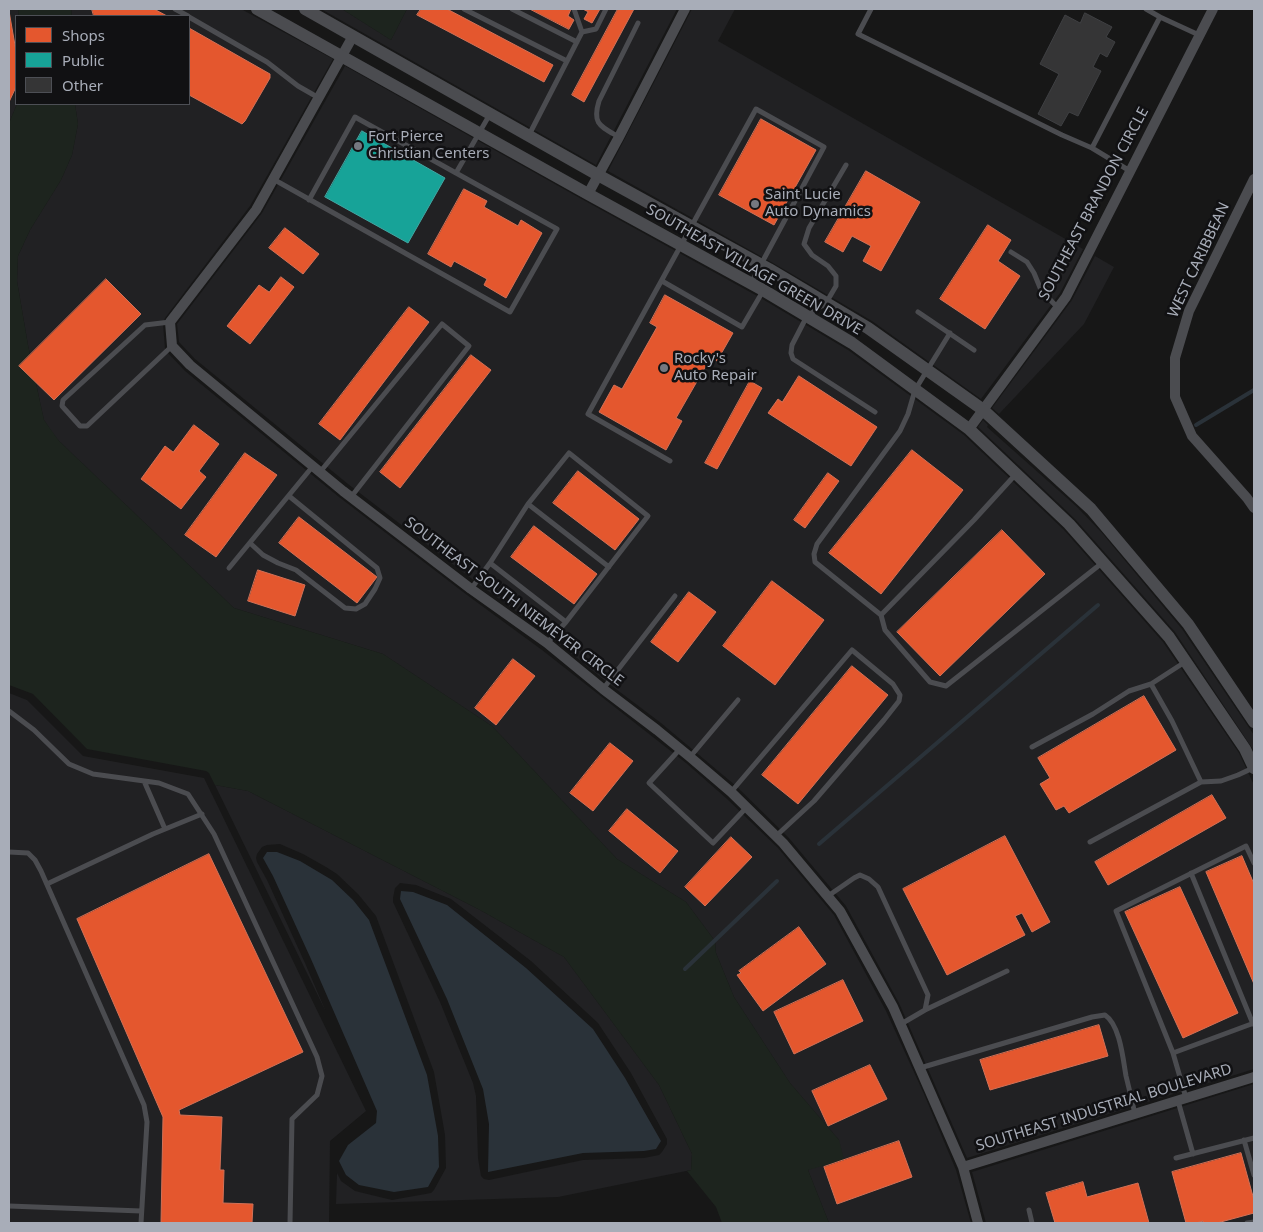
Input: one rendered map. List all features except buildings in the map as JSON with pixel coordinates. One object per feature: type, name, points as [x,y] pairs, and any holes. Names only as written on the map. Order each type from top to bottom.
[{"type":"street","name":"SOUTHEAST VILLAGE GREEN DRIVE","points":[[257,9],[763,290],[852,343],[969,429],[1069,524],[1169,637],[1245,749],[1254,768]]},
{"type":"street","name":"SOUTHEAST VILLAGE GREEN DRIVE","points":[[305,9],[826,303],[868,328],[982,410],[1091,509],[1188,624],[1254,722]]},
{"type":"street","points":[[588,194],[685,9]]},
{"type":"street","name":"SOUTHEAST BRANDON CIRCLE","points":[[969,429],[1066,297],[1213,9]]},
{"type":"street","points":[[172,346],[170,322],[256,210],[353,36]]},
{"type":"street","name":"WEST CARIBBEAN","points":[[1254,179],[1189,311],[1175,358],[1175,397],[1192,436],[1251,497],[1254,508]]},
{"type":"street","name":"SOUTHEAST SOUTH NIEMEYER CIRCLE","points":[[172,346],[190,365],[352,497],[471,589],[547,643],[690,757],[731,792],[783,842],[840,910],[893,1007],[963,1167],[978,1223]]},
{"type":"street","name":"SOUTHEAST INDUSTRIAL BOULEVARD","points":[[963,1167],[1254,1077]]},
{"type":"lane","points":[[175,9],[186,15]]},
{"type":"lane","points":[[464,9],[567,61]]},
{"type":"lane","points":[[512,9],[577,42]]},
{"type":"lane","points":[[529,136],[582,32],[574,9]]},
{"type":"lane","points":[[582,32],[596,28],[606,9]]},
{"type":"lane","points":[[871,9],[858,34],[1092,148],[1130,171]]},
{"type":"lane","points":[[1146,9],[1199,35]]},
{"type":"lane","points":[[190,17],[267,62],[298,86],[319,98]]},
{"type":"lane","points":[[1092,148],[1160,17]]},
{"type":"lane","points":[[619,137],[596,120],[596,112],[599,101],[638,23]]},
{"type":"lane","points":[[670,460],[588,414],[756,109],[824,147],[751,283]]},
{"type":"lane","points":[[456,173],[490,114]]},
{"type":"lane","points":[[273,179],[309,200],[510,312],[557,229],[355,118],[309,200]]},
{"type":"lane","points":[[846,165],[809,228],[804,244],[812,255],[828,266],[836,276],[836,286],[826,303],[807,316],[792,345],[791,353],[793,358],[875,412]]},
{"type":"lane","points":[[1011,252],[1027,262],[1041,290],[1058,308]]},
{"type":"lane","points":[[662,282],[742,327],[763,290]]},
{"type":"lane","points":[[918,312],[974,350]]},
{"type":"lane","points":[[170,322],[145,325],[63,400],[62,406],[80,426],[87,426],[172,346]]},
{"type":"lane","points":[[229,568],[289,496],[317,469],[442,324],[469,346],[352,497]]},
{"type":"lane","points":[[950,333],[915,390],[908,414],[900,431],[818,544],[814,554],[815,562],[881,615],[885,630],[930,682],[946,686],[1102,562]]},
{"type":"lane","points":[[471,589],[528,504],[569,453],[648,516],[566,622],[547,643]]},
{"type":"lane","points":[[881,615],[1016,474]]},
{"type":"lane","points":[[250,543],[270,559],[296,570],[345,608],[356,609],[365,604],[380,578],[377,568],[289,496]]},
{"type":"lane","points":[[528,504],[609,566]]},
{"type":"lane","points":[[490,563],[566,622]]},
{"type":"lane","points":[[603,689],[675,596]]},
{"type":"lane","points":[[731,792],[852,650],[893,684],[900,695],[898,702],[814,801],[776,837]]},
{"type":"lane","points":[[1032,747],[1093,714],[1129,691],[1151,684],[1186,662]]},
{"type":"lane","points":[[1151,684],[1201,782]]},
{"type":"lane","points":[[690,757],[738,700]]},
{"type":"lane","points":[[9,711],[34,730],[69,764],[93,774],[159,783],[188,794],[214,834],[317,1057],[322,1076],[317,1095],[292,1119],[290,1223]]},
{"type":"lane","points":[[680,749],[649,783],[714,843],[746,808]]},
{"type":"lane","points":[[1090,842],[1201,782],[1221,780],[1254,768]]},
{"type":"lane","points":[[144,781],[165,829]]},
{"type":"lane","points":[[47,884],[165,829],[202,814]]},
{"type":"lane","points":[[1193,1154],[1173,1053],[1116,911],[1246,846],[1254,863]]},
{"type":"lane","points":[[9,852],[28,853],[35,860],[144,1105],[147,1122],[141,1223]]},
{"type":"lane","points":[[1173,1053],[1254,1024],[1191,874]]},
{"type":"lane","points":[[828,896],[860,875],[869,879],[878,887],[928,995],[924,1010]]},
{"type":"lane","points":[[900,1024],[924,1010],[1007,971]]},
{"type":"lane","points":[[920,1068],[1092,1016],[1105,1015],[1109,1018],[1116,1032],[1124,1059],[1135,1114]]},
{"type":"lane","points":[[1176,1158],[1254,1138]]},
{"type":"lane","points":[[1244,1140],[1254,1175]]},
{"type":"lane","points":[[9,1206],[141,1211]]},
{"type":"lane","points":[[1029,1210],[1032,1223]]},
{"type":"lane","points":[[1247,1223],[1254,1222]]},
{"type":"shaded area","points":[[9,9],[18,9],[19,15],[15,15],[15,105],[17,105],[9,123]]},
{"type":"shaded area","points":[[18,9],[71,9],[72,15],[19,15]]},
{"type":"shaded area","points":[[71,9],[241,9],[333,59],[250,206],[165,318],[163,324],[167,352],[185,371],[339,497],[542,650],[686,763],[778,848],[834,915],[886,1011],[956,1170],[971,1223],[829,1223],[808,1170],[839,1140],[790,1083],[734,997],[716,953],[715,941],[686,902],[617,859],[492,726],[383,654],[234,608],[59,441],[52,432],[44,420],[28,345],[17,281],[18,256],[30,230],[61,180],[72,155],[78,124],[75,105],[190,105],[190,15],[72,15]]},
{"type":"shaded area","points":[[321,9],[342,9],[391,40],[407,9],[677,9],[596,165]]},
{"type":"shaded area","points":[[342,9],[407,9],[391,40]]},
{"type":"shaded area","points":[[692,9],[735,9],[718,41],[1083,249],[1060,293],[981,399],[872,321],[773,263],[608,171]]},
{"type":"shaded area","points":[[345,66],[759,297],[848,350],[964,435],[1064,530],[1163,642],[1239,753],[1254,785],[1254,1069],[967,1158],[899,1003],[846,906],[788,837],[736,786],[661,723],[551,637],[348,484],[195,359],[179,342],[177,324],[262,213]]},
{"type":"shaded area","points":[[17,105],[75,105],[78,124],[72,155],[61,180],[30,230],[18,256],[17,281],[40,402],[44,420],[59,441],[234,608],[383,654],[492,726],[617,859],[686,902],[715,941],[716,953],[734,997],[790,1083],[839,1140],[844,1160],[808,1170],[829,1223],[722,1223],[716,1207],[687,1171],[691,1170],[692,1154],[659,1085],[564,957],[480,910],[248,791],[215,785],[206,771],[87,749],[33,694],[9,685],[9,123]]},
{"type":"shaded area","points":[[1095,256],[1114,267],[1084,324],[999,414],[992,408],[1072,300]]},
{"type":"shaded area","points":[[983,420],[988,425],[987,427],[1076,506],[1102,533],[1182,629],[1254,735],[1254,751],[1175,632],[1075,519],[978,427]]},
{"type":"shaded area","points":[[9,693],[27,700],[83,756],[204,778],[366,1111],[330,1141],[329,1223],[9,1223]]},
{"type":"shaded area","points":[[215,785],[248,791],[480,910],[564,957],[659,1085],[692,1154],[691,1170],[558,1197],[336,1204],[337,1173],[341,1181],[355,1191],[392,1200],[431,1193],[434,1190],[446,1168],[445,1135],[434,1072],[376,916],[358,894],[337,874],[303,854],[280,844],[267,845],[262,847],[257,854],[257,862],[267,880],[326,1012]],"holes":[[[400,883],[416,885],[451,899],[531,961],[598,1023],[631,1073],[667,1139],[667,1144],[659,1155],[644,1158],[583,1160],[489,1180],[481,1176],[478,1158],[476,1096],[473,1083],[440,1002],[393,902],[395,888]]]},
{"type":"shaded area","points":[[267,852],[277,852],[300,861],[332,880],[353,900],[369,920],[427,1075],[438,1136],[439,1167],[428,1187],[394,1192],[359,1185],[346,1175],[339,1161],[348,1145],[376,1123],[377,1111],[311,959],[263,858]]},
{"type":"shaded area","points":[[401,891],[413,892],[447,905],[526,968],[593,1029],[625,1078],[661,1141],[656,1149],[583,1153],[488,1172],[489,1124],[483,1089],[447,999],[400,899]]},
{"type":"shaded area","points":[[1254,1084],[1254,1223],[986,1223],[972,1172]]},
{"type":"waterway","points":[[1196,425],[1254,390]]},
{"type":"waterway","points":[[819,844],[1098,605]]},
{"type":"waterway","points":[[685,969],[777,881]]},
{"type":"place","name":"Fort Pierce Christian Centers","points":[[358,146]]},
{"type":"place","name":"Saint Lucie Auto Dynamics","points":[[755,204]]},
{"type":"place","name":"Rocky's Auto Repair","points":[[664,368]]}]
